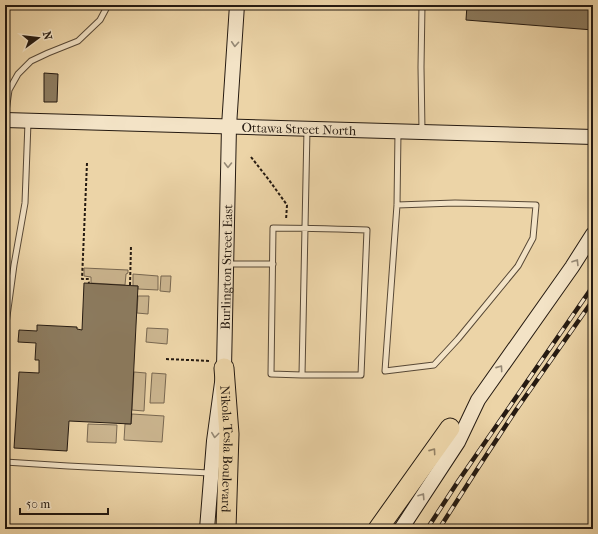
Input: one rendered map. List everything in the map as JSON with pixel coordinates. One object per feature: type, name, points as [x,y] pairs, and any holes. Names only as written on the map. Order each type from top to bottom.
[{"type":"highway","name":"Nikola Tesla Boulevard","points":[[224,365],[229,434],[226,529]]},
{"type":"highway","points":[[378,529],[450,428]]},
{"type":"main road","name":"Burlington Street East","points":[[207,529],[214,441],[224,365],[229,126],[237,5]]},
{"type":"main road","name":"Ottawa Street North","points":[[5,120],[593,137]]},
{"type":"main road","points":[[450,428],[478,400],[572,267],[593,234]]},
{"type":"main road","points":[[400,529],[458,442],[478,400]]},
{"type":"lane","points":[[5,120],[9,90],[18,74],[31,61],[48,52],[78,41],[100,20],[108,5]]},
{"type":"lane","points":[[422,5],[422,132]]},
{"type":"lane","points":[[5,331],[14,265],[26,203],[28,121]]},
{"type":"lane","points":[[302,375],[307,128]]},
{"type":"lane","points":[[397,205],[455,203],[536,204],[533,238],[518,266],[458,339],[434,365],[385,371],[397,205],[398,131]]},
{"type":"lane","points":[[273,228],[285,228],[367,230],[361,375],[271,374],[273,228]]},
{"type":"lane","points":[[226,264],[273,264]]},
{"type":"lane","points":[[5,462],[211,473]]},
{"type":"path","points":[[251,157],[287,205],[285,228]]},
{"type":"path","points":[[87,163],[82,279],[88,280],[88,283]]},
{"type":"path","points":[[130,286],[131,246]]},
{"type":"path","points":[[166,359],[224,365]]},
{"type":"shaded area","points":[[84,268],[128,270],[125,285],[91,283],[91,277],[84,276]]},
{"type":"shaded area","points":[[133,274],[158,276],[158,290],[138,289],[138,286],[133,286]]},
{"type":"shaded area","points":[[161,276],[171,276],[170,292],[160,291]]},
{"type":"shaded area","points":[[138,296],[149,296],[148,314],[137,313]]},
{"type":"shaded area","points":[[147,328],[168,329],[167,344],[146,342]]},
{"type":"shaded area","points":[[134,372],[146,373],[144,411],[132,410]]},
{"type":"shaded area","points":[[152,373],[166,374],[164,403],[150,403]]},
{"type":"shaded area","points":[[132,414],[164,416],[162,442],[124,440],[125,424],[131,424]]},
{"type":"shaded area","points":[[88,424],[117,425],[116,443],[87,442]]},
{"type":"building","points":[[467,5],[593,5],[593,30],[466,20]]},
{"type":"building","points":[[44,73],[58,74],[57,102],[44,102]]},
{"type":"building","points":[[84,283],[138,286],[131,424],[69,421],[67,451],[14,448],[19,372],[39,373],[39,360],[35,360],[36,343],[18,342],[19,330],[37,331],[37,325],[77,327],[77,329],[82,330]]},
{"type":"railway","points":[[427,529],[459,480],[593,286]]},
{"type":"railway","points":[[439,529],[516,410],[593,300]]}]
